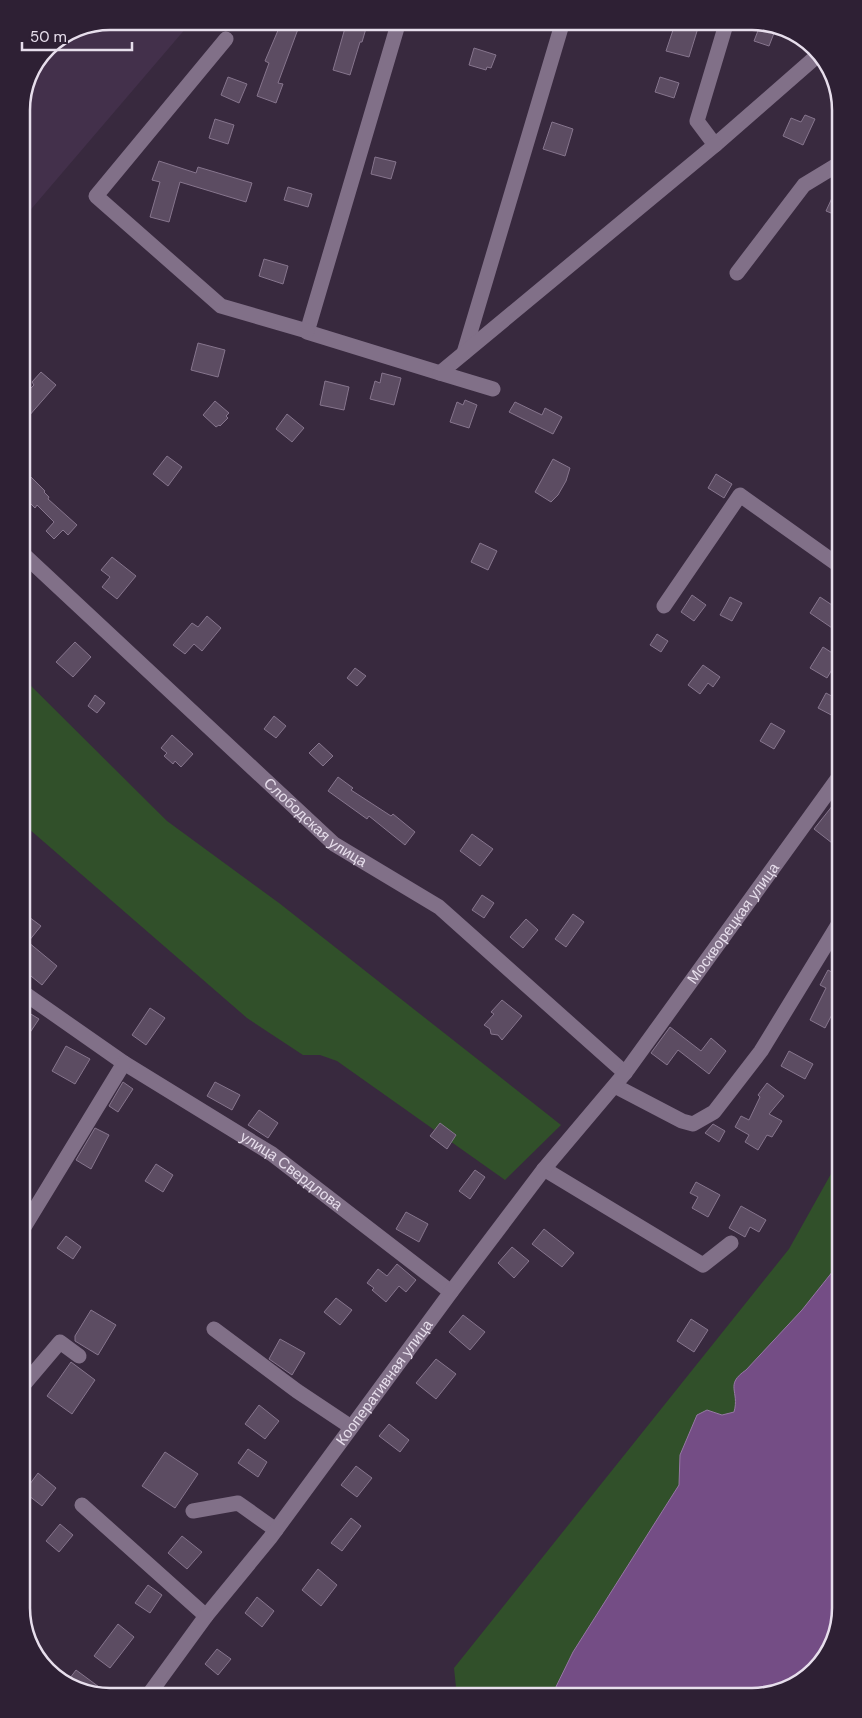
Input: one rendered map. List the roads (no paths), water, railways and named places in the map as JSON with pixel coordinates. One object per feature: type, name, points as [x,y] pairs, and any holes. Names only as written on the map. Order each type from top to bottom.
[{"type":"street","points":[[307,331],[396,30]]},
{"type":"street","points":[[464,353],[560,30]]},
{"type":"street","points":[[715,145],[697,121],[725,30]]},
{"type":"street","points":[[226,39],[96,196],[221,306],[493,389]]},
{"type":"street","points":[[440,373],[715,145],[813,59]]},
{"type":"street","points":[[737,272],[804,185],[832,167]]},
{"type":"street","points":[[664,606],[740,495],[832,561]]},
{"type":"street","name":"Слободская улица","points":[[30,560],[334,844],[439,907],[625,1073]]},
{"type":"street","name":"Москворецкая улица","points":[[625,1073],[832,786]]},
{"type":"street","points":[[615,1086],[682,1122],[693,1124],[714,1112],[761,1051],[832,935]]},
{"type":"street","name":"улица Свердлова","points":[[30,997],[124,1064],[272,1154],[451,1292]]},
{"type":"street","points":[[30,1217],[124,1064]]},
{"type":"street","name":"Кооперативная улица","points":[[154,1688],[206,1616],[276,1530],[544,1169],[625,1073]]},
{"type":"street","points":[[544,1169],[703,1265],[731,1243]]},
{"type":"street","points":[[214,1329],[297,1391],[351,1427]]},
{"type":"street","points":[[30,1377],[60,1342],[79,1356]]},
{"type":"street","points":[[192,1511],[238,1503],[276,1530]]},
{"type":"street","points":[[82,1505],[206,1616]]}]
